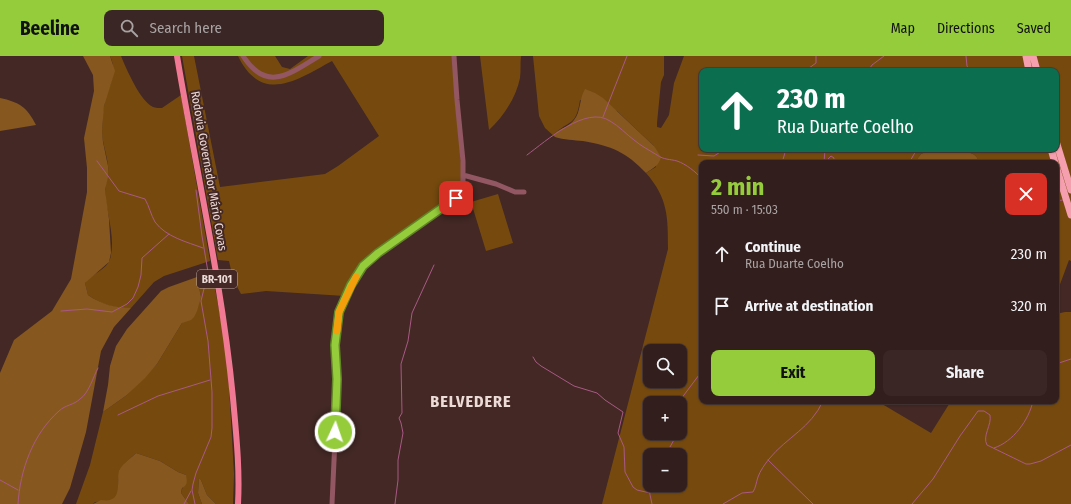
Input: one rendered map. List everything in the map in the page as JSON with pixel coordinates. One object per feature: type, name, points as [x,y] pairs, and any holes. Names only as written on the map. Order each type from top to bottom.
[{"type":"highway","points":[[1026,56],[1028,68]]},
{"type":"highway","points":[[1033,56],[1036,68]]},
{"type":"highway","points":[[1059,151],[1071,190]]},
{"type":"highway","points":[[1059,176],[1071,215]]},
{"type":"main road","name":"Rodovia Governador Mário Covas","points":[[177,56],[217,279],[230,364],[240,474],[238,504]]},
{"type":"street","points":[[243,56],[256,72],[272,78],[280,77],[289,73],[319,56]]},
{"type":"street","points":[[332,504],[336,418],[335,345],[339,312],[351,285],[363,266],[378,253],[456,198],[463,181],[463,174],[454,56]]},
{"type":"street","points":[[463,174],[516,192],[524,192]]},
{"type":"shaded area","points":[[83,56],[110,56],[115,71],[104,106],[102,131],[108,166],[108,177],[105,190],[109,219],[111,253],[109,262],[85,283],[88,295],[98,301],[108,305],[131,308],[114,327],[101,351],[86,432],[70,488],[62,504],[0,504],[0,373],[14,340],[52,311],[71,279],[87,192],[87,168],[84,138],[94,91],[93,75]]},
{"type":"shaded area","points":[[110,56],[121,56],[138,91],[148,104],[153,107],[162,108],[181,95],[210,261],[164,276],[154,282],[131,308],[114,307],[98,301],[88,295],[85,283],[88,279],[104,268],[110,260],[112,247],[105,191],[108,166],[102,130],[105,99],[113,75]]},
{"type":"shaded area","points":[[182,56],[194,56],[220,187],[325,174],[379,136],[332,61],[293,81],[281,84],[269,84],[258,80],[247,71],[238,56],[275,56],[282,67],[290,69],[308,56],[455,56],[462,181],[457,200],[438,210],[368,261],[345,296],[266,291],[241,294],[233,279],[229,261],[218,260]]},
{"type":"shaded area","points":[[480,56],[521,56],[520,78],[512,100],[504,113],[489,130]]},
{"type":"shaded area","points":[[533,56],[664,56],[664,75],[661,82],[657,123],[657,127],[661,128],[669,115],[674,83],[684,56],[1071,56],[1071,261],[1069,260],[1059,287],[1059,160],[978,160],[973,154],[966,152],[1059,152],[1059,68],[699,68],[699,152],[926,152],[921,154],[916,160],[699,160],[699,404],[882,404],[931,433],[949,404],[1059,404],[1059,313],[1071,312],[1071,504],[602,504],[643,346],[643,388],[687,388],[687,344],[643,344],[668,249],[667,217],[663,200],[659,191],[646,173],[656,167],[654,146],[617,111],[580,100],[574,119],[553,135],[555,137],[545,128],[539,116]]},
{"type":"shaded area","points":[[585,89],[603,98],[654,146],[661,157],[659,163],[646,173],[632,160],[618,151],[602,145],[558,138],[553,135],[574,120],[578,113]]},
{"type":"shaded area","points":[[0,98],[12,101],[22,106],[36,125],[0,131]]},
{"type":"shaded area","points":[[926,152],[966,152],[973,154],[978,160],[916,160],[921,154]]},
{"type":"shaded area","points":[[498,194],[513,243],[486,251],[471,202]]},
{"type":"shaded area","points":[[212,273],[227,352],[234,474],[233,504],[216,504],[207,495],[199,478],[198,493],[202,504],[189,504],[181,493],[186,475],[160,461],[136,453],[125,463],[118,480],[119,489],[117,497],[112,501],[95,502],[93,504],[76,504],[90,465],[103,412],[127,395],[157,364],[182,323],[201,297],[197,277]]},
{"type":"shaded area","points":[[197,277],[201,297],[194,317],[191,320],[182,323],[157,364],[145,378],[127,395],[103,412],[110,366],[116,346],[127,329],[161,291]]},
{"type":"shaded area","points":[[136,453],[160,461],[186,475],[187,483],[182,488],[181,493],[189,504],[93,504],[101,500],[113,499],[118,491],[118,476],[120,468]]},
{"type":"shaded area","points":[[199,478],[207,495],[216,504],[202,504],[198,493]]},
{"type":"waterway","points":[[603,117],[627,56]]},
{"type":"waterway","points":[[809,68],[816,63],[816,56]]},
{"type":"waterway","points":[[870,68],[884,56]]},
{"type":"waterway","points":[[966,56],[968,68]]},
{"type":"waterway","points":[[527,155],[555,134],[578,121],[600,117],[610,121],[639,144],[660,157],[680,162],[699,176]]},
{"type":"waterway","points":[[698,155],[714,156],[720,152]]},
{"type":"waterway","points":[[783,160],[785,152]]},
{"type":"waterway","points":[[824,160],[825,152]]},
{"type":"waterway","points":[[911,160],[915,152]]},
{"type":"waterway","points":[[827,160],[831,156],[834,158],[834,160]]},
{"type":"waterway","points":[[97,161],[119,191],[145,199],[155,222],[165,232],[203,248]]},
{"type":"waterway","points":[[195,504],[192,490],[193,484],[211,437],[212,428],[212,392],[208,341],[201,301],[208,272],[196,190]]},
{"type":"waterway","points":[[1059,201],[1063,200]]},
{"type":"waterway","points":[[61,311],[87,309],[112,312],[127,304],[133,298],[138,287],[141,275],[142,258],[169,234]]},
{"type":"waterway","points":[[395,504],[398,480],[398,460],[403,433],[399,418],[402,413],[401,364],[408,341],[412,313],[434,265]]},
{"type":"waterway","points":[[533,357],[541,366],[574,386],[597,393],[623,412],[618,433],[624,447],[625,472],[633,487],[637,490],[650,493]]},
{"type":"waterway","points":[[1059,363],[1071,359]]},
{"type":"waterway","points":[[18,504],[19,491],[25,466],[35,442],[42,430],[59,411],[64,407],[78,401],[83,396],[98,368]]},
{"type":"waterway","points":[[683,396],[699,375]]},
{"type":"waterway","points":[[118,415],[158,396],[210,380]]},
{"type":"waterway","points":[[723,504],[742,493],[753,492],[759,475],[767,461],[812,418],[821,404]]},
{"type":"waterway","points":[[994,448],[1008,441],[1014,436],[1028,416],[1032,404]]},
{"type":"waterway","points":[[912,504],[933,479],[960,436],[978,411],[984,411],[990,415],[990,423],[986,434],[987,445],[1026,464],[1041,461],[1071,445]]},
{"type":"waterway","points":[[669,448],[674,440]]},
{"type":"waterway","points":[[768,460],[813,504]]},
{"type":"waterway","points":[[0,480],[18,490]]},
{"type":"waterway","points":[[184,504],[191,491]]},
{"type":"waterway","points":[[649,492],[652,504]]},
{"type":"slow traffic","points":[[337,331],[339,312],[356,277]]},
{"type":"district","name":"BELVEDERE","points":[[471,401]]},
{"type":"route","points":[[335,432],[337,379],[335,345],[339,312],[351,285],[363,266],[378,253],[425,218],[456,198]]}]
